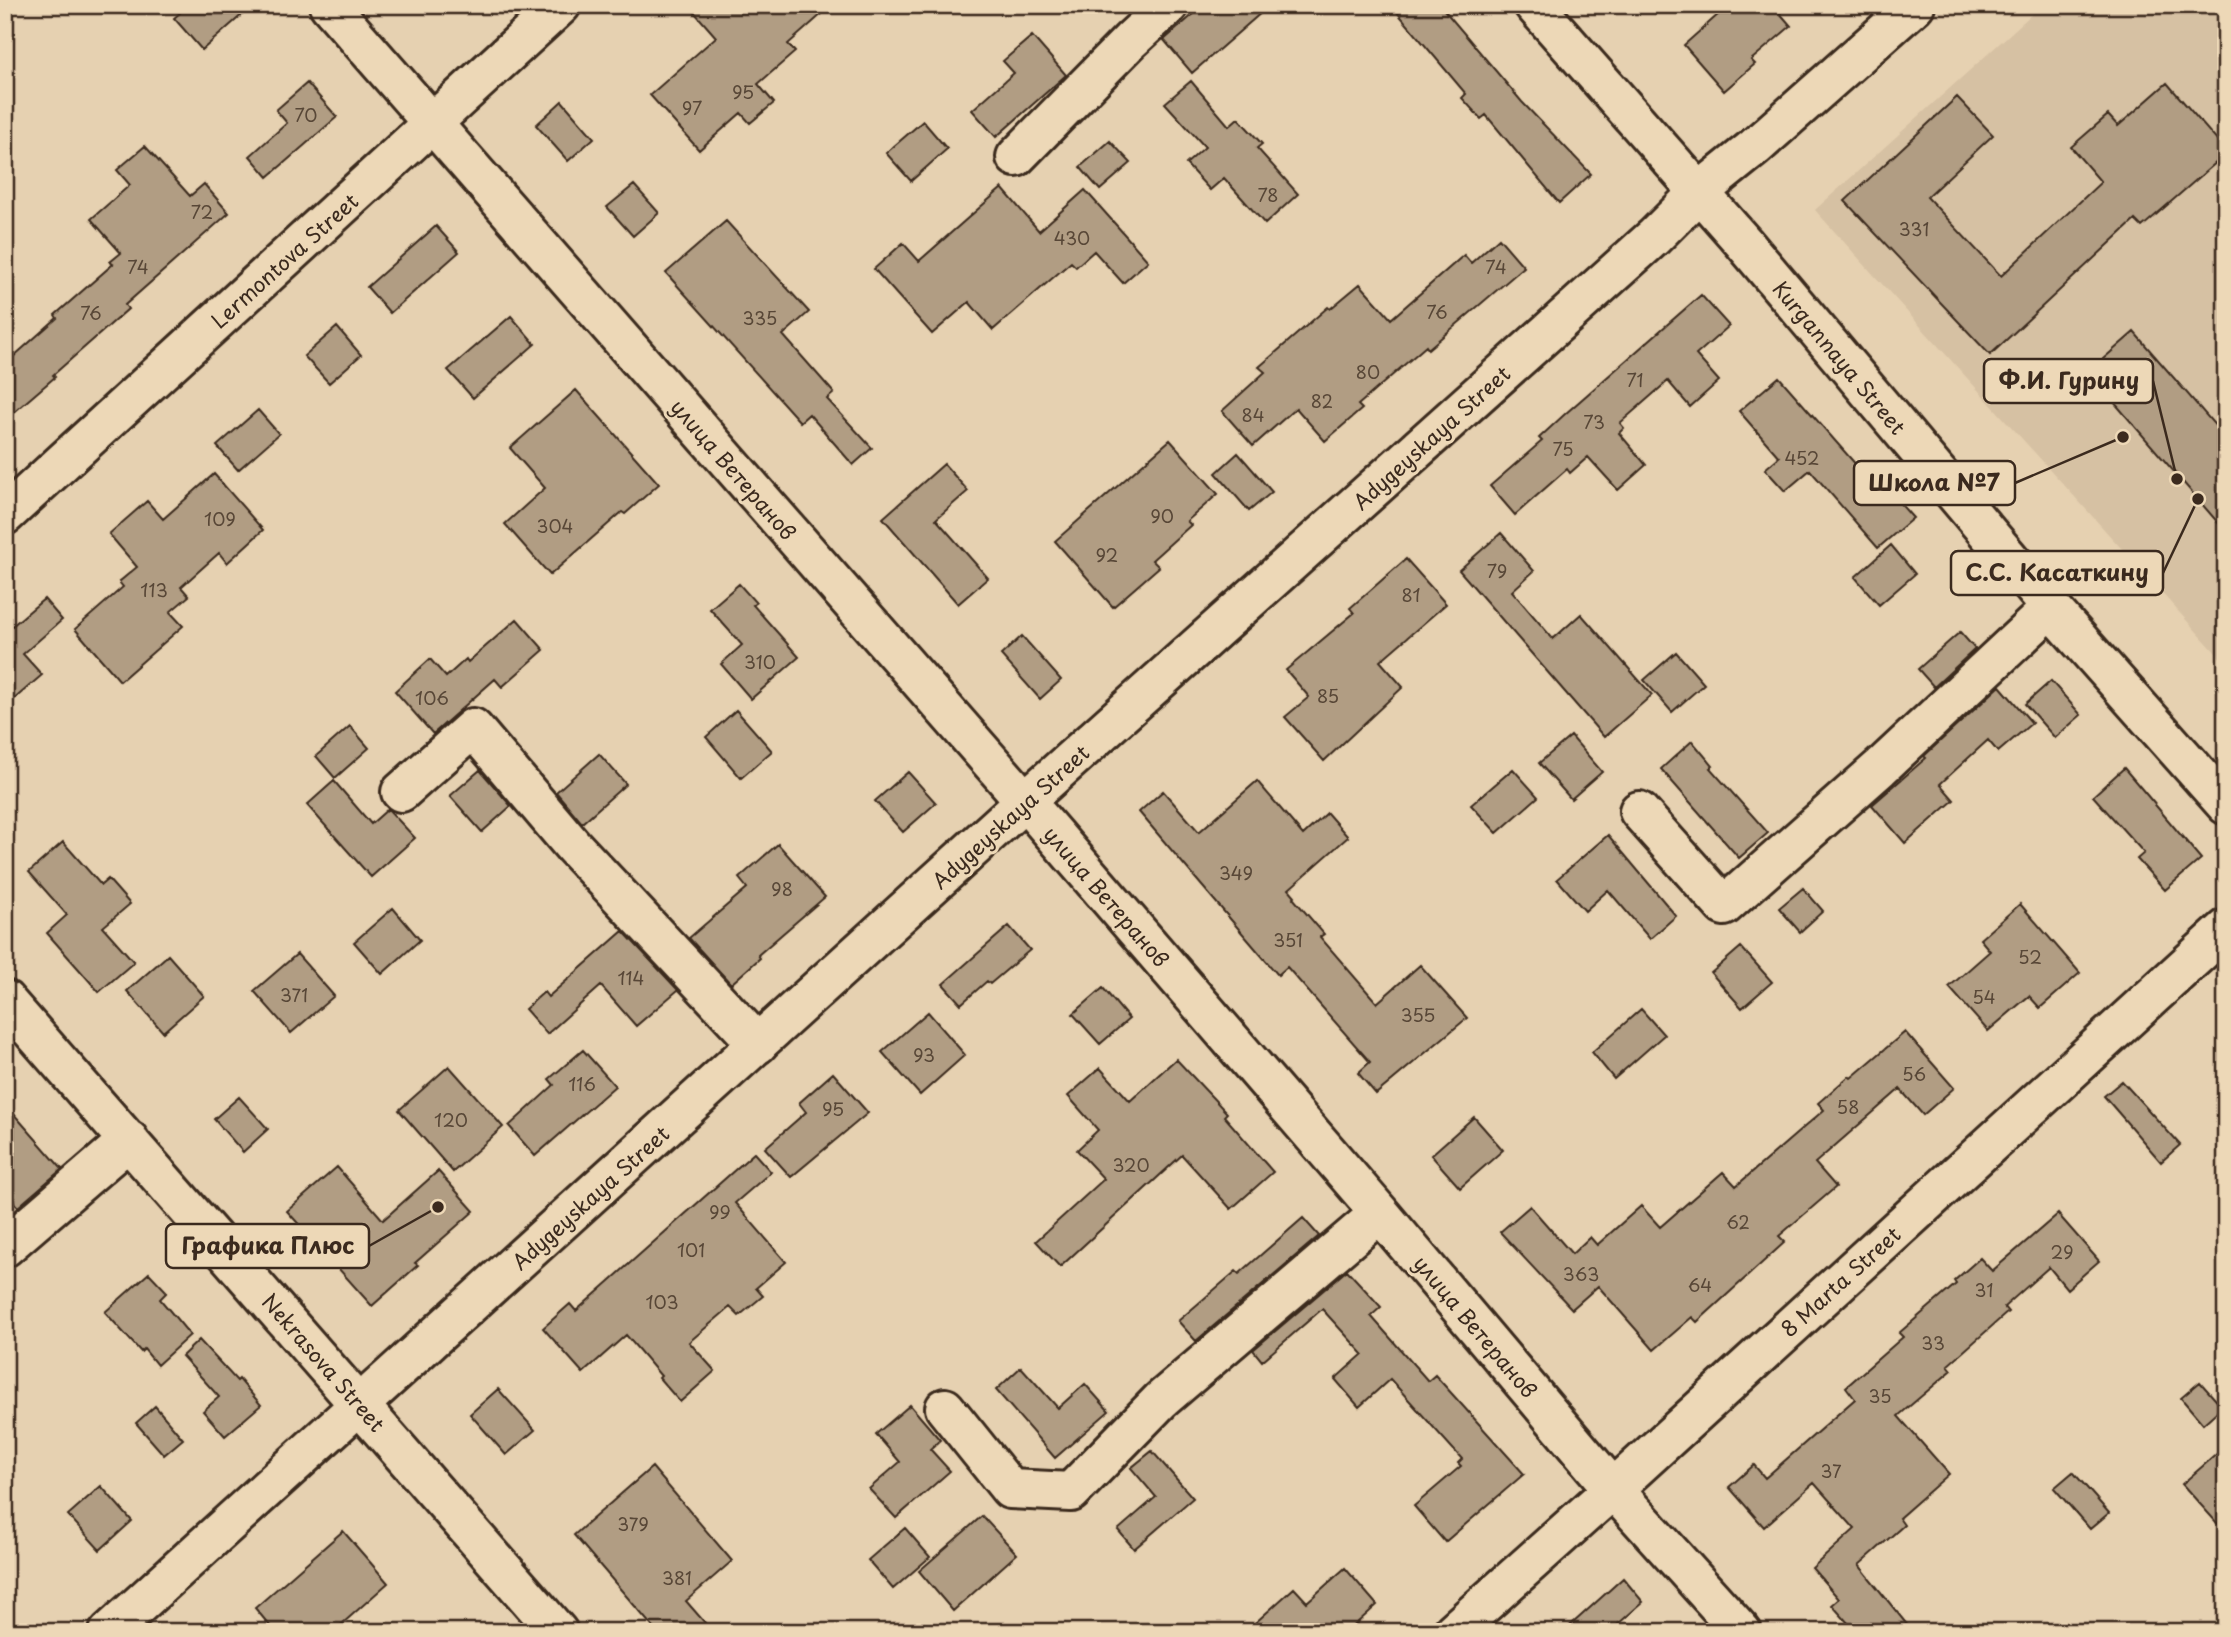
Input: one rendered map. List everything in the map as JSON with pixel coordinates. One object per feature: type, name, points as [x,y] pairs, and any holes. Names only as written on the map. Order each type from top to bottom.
[{"type":"street","name":"улица Ветеранов","points":[[329,5],[1025,801],[1380,1213],[1613,1489],[1742,1632]]},
{"type":"street","name":"Lermontova Street","points":[[5,514],[561,5]]},
{"type":"street","points":[[1016,157],[1130,40],[1169,5]]},
{"type":"street","name":"Kurgannaya Street","points":[[1534,5],[1699,191],[2051,608],[2226,805]]},
{"type":"street","name":"Adygeyskaya Street","points":[[109,1632],[1025,801],[1654,237],[1699,191],[1755,147],[1915,5]]},
{"type":"street","points":[[1639,811],[1724,906],[1880,768],[2051,608]]},
{"type":"street","points":[[401,792],[473,728],[573,846],[758,1044]]},
{"type":"street","name":"8 Marta Street","points":[[1453,1632],[2226,929]]},
{"type":"street","name":"Nekrasova Street","points":[[5,1000],[558,1632]]},
{"type":"street","points":[[5,1247],[129,1140]]},
{"type":"street","points":[[945,1408],[1010,1489],[1070,1492],[1161,1400],[1380,1213]]},
{"type":"shaded area","points":[[2042,5],[2226,5],[2226,664],[1815,210]]},
{"type":"building","points":[[189,5],[253,5],[202,50],[174,18]]},
{"type":"building","points":[[688,5],[832,5],[788,44],[795,52],[758,84],[774,103],[750,123],[741,113],[699,150],[650,95],[716,37]]},
{"type":"building","points":[[1204,5],[1270,5],[1192,73],[1164,40]]},
{"type":"building","points":[[1391,5],[1440,5],[1522,102],[1591,174],[1559,203],[1486,115],[1481,119],[1462,98],[1466,94]]},
{"type":"building","points":[[1729,5],[1773,5],[1791,26],[1751,60],[1755,64],[1724,91],[1684,45]]},
{"type":"building","points":[[1032,36],[1066,75],[996,137],[972,110],[1014,73],[1003,61]]},
{"type":"building","points":[[1191,81],[1229,126],[1238,118],[1262,144],[1257,148],[1298,194],[1265,224],[1224,178],[1210,190],[1186,164],[1205,147],[1165,103]]},
{"type":"building","points":[[307,83],[337,117],[268,177],[250,156],[287,123],[276,110]]},
{"type":"building","points":[[2167,83],[2226,154],[2142,227],[2135,220],[1990,355],[1845,201],[1957,97],[1993,135],[1927,197],[2001,276],[2101,182],[2071,147],[2108,115],[2118,126]]},
{"type":"building","points":[[562,101],[594,138],[568,161],[536,125]]},
{"type":"building","points":[[923,121],[947,149],[911,181],[886,153]]},
{"type":"building","points":[[1110,141],[1131,163],[1100,190],[1080,167]]},
{"type":"building","points":[[145,146],[190,196],[204,184],[229,213],[125,305],[128,309],[5,420],[5,364],[57,318],[55,315],[113,264],[110,262],[121,253],[91,219],[130,185],[117,170]]},
{"type":"building","points":[[634,185],[659,213],[633,236],[607,207]]},
{"type":"building","points":[[1002,188],[1039,231],[1085,190],[1148,261],[1123,283],[1094,251],[1076,267],[1071,262],[993,330],[969,302],[932,334],[874,269],[903,243],[919,261]]},
{"type":"building","points":[[726,221],[809,312],[783,335],[834,393],[827,399],[872,448],[853,465],[809,414],[800,422],[666,273]]},
{"type":"building","points":[[436,226],[459,252],[390,313],[367,287]]},
{"type":"building","points":[[1499,238],[1524,267],[1358,405],[1362,409],[1325,441],[1296,408],[1253,446],[1222,411],[1265,372],[1259,367],[1328,307],[1330,309],[1360,284],[1391,319],[1464,255],[1471,263]]},
{"type":"building","points":[[1701,295],[1729,326],[1696,355],[1719,381],[1690,407],[1668,381],[1620,423],[1624,428],[1619,433],[1646,465],[1618,490],[1588,457],[1570,473],[1567,469],[1515,515],[1490,486],[1542,441],[1539,438],[1565,414]]},
{"type":"building","points":[[511,316],[535,344],[473,398],[448,370]]},
{"type":"building","points":[[337,327],[361,355],[329,383],[304,356]]},
{"type":"building","points":[[2134,332],[2226,438],[2226,532],[2088,372]]},
{"type":"building","points":[[1779,377],[1858,467],[1863,462],[1913,518],[1878,548],[1810,470],[1785,491],[1765,469],[1779,457],[1739,411]]},
{"type":"building","points":[[576,390],[659,484],[625,514],[622,512],[550,575],[505,524],[545,488],[510,448]]},
{"type":"building","points":[[258,410],[279,434],[238,470],[217,446]]},
{"type":"building","points":[[1170,440],[1218,494],[1187,521],[1191,525],[1152,560],[1159,567],[1113,607],[1055,541]]},
{"type":"building","points":[[1238,453],[1272,492],[1249,511],[1216,473]]},
{"type":"building","points":[[944,464],[968,491],[936,519],[988,578],[958,604],[883,518]]},
{"type":"building","points":[[214,474],[263,530],[227,563],[219,553],[181,587],[189,596],[170,612],[183,626],[120,681],[75,629],[123,587],[119,582],[137,567],[109,534],[147,501],[163,519]]},
{"type":"building","points":[[1501,533],[1534,571],[1512,591],[1553,639],[1581,614],[1652,695],[1604,737],[1459,570]]},
{"type":"building","points":[[1891,545],[1915,574],[1879,605],[1855,577]]},
{"type":"building","points":[[1406,559],[1446,604],[1380,661],[1403,687],[1324,761],[1285,717],[1309,697],[1286,670],[1354,613],[1350,608]]},
{"type":"building","points":[[739,584],[756,603],[753,605],[799,657],[751,699],[721,664],[742,645],[710,609]]},
{"type":"building","points":[[44,599],[62,620],[23,654],[42,675],[5,707],[5,632]]},
{"type":"building","points":[[517,619],[544,650],[502,687],[495,679],[433,734],[395,691],[430,659],[446,677],[466,659],[468,662]]},
{"type":"building","points":[[1960,632],[1975,649],[1934,687],[1918,669]]},
{"type":"building","points":[[1022,636],[1061,680],[1040,699],[1001,655]]},
{"type":"building","points":[[1676,652],[1704,684],[1672,712],[1644,680]]},
{"type":"building","points":[[2051,681],[2081,715],[2055,738],[2025,704]]},
{"type":"building","points":[[2000,686],[2032,723],[1998,752],[1988,740],[1940,784],[1954,800],[1905,843],[1872,805],[1926,758],[1924,756]]},
{"type":"building","points":[[736,710],[772,751],[741,778],[706,737]]},
{"type":"building","points":[[350,726],[369,748],[335,778],[316,756]]},
{"type":"building","points":[[1571,736],[1602,772],[1571,799],[1539,763]]},
{"type":"building","points":[[1692,741],[1713,766],[1710,768],[1768,833],[1739,858],[1661,769]]},
{"type":"building","points":[[599,754],[626,784],[582,823],[556,792]]},
{"type":"building","points":[[2124,768],[2201,859],[2165,890],[2137,859],[2144,853],[2093,796]]},
{"type":"building","points":[[1513,769],[1538,797],[1497,833],[1471,805]]},
{"type":"building","points":[[480,770],[511,806],[482,832],[450,796]]},
{"type":"building","points":[[908,772],[936,803],[903,832],[875,801]]},
{"type":"building","points":[[334,781],[371,824],[388,809],[415,838],[371,877],[307,805]]},
{"type":"building","points":[[1257,781],[1303,835],[1327,813],[1348,837],[1289,889],[1295,896],[1293,898],[1324,934],[1320,937],[1377,1003],[1420,965],[1467,1018],[1376,1094],[1358,1073],[1370,1062],[1287,967],[1278,975],[1139,812],[1163,791],[1199,832]]},
{"type":"building","points":[[1608,835],[1676,916],[1650,939],[1608,890],[1585,911],[1557,879]]},
{"type":"building","points":[[63,842],[101,885],[108,879],[130,904],[103,927],[134,962],[99,992],[47,933],[67,915],[29,872]]},
{"type":"building","points":[[778,844],[825,897],[758,955],[760,958],[731,984],[689,938],[747,888],[739,878]]},
{"type":"building","points":[[1803,888],[1823,911],[1800,932],[1779,908]]},
{"type":"building","points":[[2020,904],[2080,973],[2040,1008],[2029,996],[1988,1031],[1949,987],[1990,951],[1980,939]]},
{"type":"building","points":[[393,908],[420,940],[382,974],[354,942]]},
{"type":"building","points":[[1009,926],[1030,950],[990,984],[987,981],[961,1004],[943,984]]},
{"type":"building","points":[[623,931],[678,990],[636,1026],[601,986],[547,1034],[525,1009],[544,992],[548,997]]},
{"type":"building","points":[[1741,947],[1772,982],[1742,1008],[1711,973]]},
{"type":"building","points":[[297,954],[334,996],[291,1033],[254,991]]},
{"type":"building","points":[[168,955],[204,996],[163,1032],[127,991]]},
{"type":"building","points":[[1103,988],[1129,1019],[1100,1044],[1073,1014]]},
{"type":"building","points":[[1641,1009],[1664,1035],[1614,1079],[1592,1052]]},
{"type":"building","points":[[928,1012],[965,1055],[920,1095],[882,1052]]},
{"type":"building","points":[[1905,1032],[1954,1088],[1923,1115],[1900,1089],[1815,1163],[1836,1187],[1779,1236],[1785,1242],[1697,1322],[1692,1317],[1654,1350],[1598,1286],[1572,1309],[1500,1232],[1530,1206],[1572,1254],[1590,1237],[1597,1245],[1641,1206],[1660,1227],[1723,1172],[1736,1186],[1824,1110],[1818,1103]]},
{"type":"building","points":[[583,1050],[615,1086],[535,1156],[509,1126],[554,1085],[549,1079]]},
{"type":"building","points":[[1176,1059],[1227,1113],[1224,1116],[1273,1172],[1231,1209],[1182,1155],[1060,1267],[1036,1241],[1104,1179],[1077,1150],[1098,1130],[1068,1096],[1100,1068],[1130,1101]]},
{"type":"building","points":[[449,1066],[503,1127],[453,1172],[399,1110]]},
{"type":"building","points":[[833,1073],[868,1113],[791,1177],[765,1148],[806,1112],[799,1103]]},
{"type":"building","points":[[2122,1081],[2180,1145],[2161,1162],[2104,1096]]},
{"type":"building","points":[[239,1097],[268,1129],[243,1152],[214,1119]]},
{"type":"building","points":[[5,1104],[62,1169],[18,1207],[5,1193]]},
{"type":"building","points":[[1474,1117],[1503,1150],[1460,1188],[1431,1155]]},
{"type":"building","points":[[754,1153],[771,1172],[735,1203],[786,1262],[756,1288],[763,1296],[739,1316],[730,1307],[689,1342],[715,1371],[680,1402],[626,1335],[583,1373],[543,1328],[570,1304],[576,1311]]},
{"type":"building","points":[[337,1167],[383,1220],[438,1171],[474,1211],[415,1263],[418,1265],[372,1306],[287,1211]]},
{"type":"building","points":[[2058,1214],[2099,1261],[2067,1289],[2049,1267],[2004,1307],[2008,1312],[1948,1365],[1952,1370],[1898,1416],[1949,1474],[1899,1518],[1904,1525],[1859,1565],[1913,1632],[1856,1632],[1832,1605],[1839,1599],[1812,1568],[1855,1529],[1814,1483],[1764,1527],[1729,1487],[1754,1465],[1765,1478],[1855,1399],[1846,1387],[1903,1337],[1899,1333],[1956,1284],[1954,1281],[1980,1258],[1992,1271]]},
{"type":"building","points":[[1303,1218],[1319,1236],[1196,1341],[1178,1321],[1236,1271],[1239,1274]]},
{"type":"building","points":[[1347,1270],[1381,1307],[1371,1316],[1428,1381],[1435,1375],[1524,1474],[1445,1542],[1414,1506],[1461,1466],[1458,1463],[1462,1459],[1390,1379],[1359,1407],[1335,1379],[1363,1354],[1322,1309],[1262,1361],[1253,1350]]},
{"type":"building","points":[[149,1273],[167,1292],[160,1299],[190,1335],[157,1365],[144,1349],[141,1352],[105,1312]]},
{"type":"building","points":[[199,1340],[261,1405],[225,1436],[203,1411],[219,1397],[182,1356]]},
{"type":"building","points":[[1021,1367],[1058,1408],[1085,1384],[1109,1411],[1055,1458],[996,1390]]},
{"type":"building","points":[[2200,1382],[2222,1407],[2203,1424],[2181,1398]]},
{"type":"building","points":[[498,1389],[535,1430],[506,1455],[470,1414]]},
{"type":"building","points":[[910,1405],[940,1440],[930,1449],[950,1471],[896,1518],[869,1489],[900,1462],[876,1434]]},
{"type":"building","points":[[155,1406],[183,1439],[164,1455],[136,1423]]},
{"type":"building","points":[[2226,1446],[2226,1533],[2182,1484]]},
{"type":"building","points":[[1152,1451],[1193,1498],[1134,1549],[1118,1530],[1156,1497],[1131,1468]]},
{"type":"building","points":[[652,1467],[732,1561],[686,1601],[713,1632],[657,1632],[574,1535]]},
{"type":"building","points":[[2073,1472],[2109,1513],[2090,1529],[2054,1488]]},
{"type":"building","points":[[101,1486],[132,1521],[100,1550],[68,1515]]},
{"type":"building","points":[[982,1516],[1017,1554],[953,1611],[919,1571]]},
{"type":"building","points":[[905,1528],[930,1557],[893,1589],[868,1560]]},
{"type":"building","points":[[343,1531],[388,1583],[333,1632],[275,1632],[255,1608]]},
{"type":"building","points":[[1345,1568],[1377,1605],[1347,1632],[1245,1632],[1294,1588],[1307,1602]]},
{"type":"building","points":[[1623,1578],[1643,1602],[1609,1632],[1563,1632]]},
{"type":"place","name":"Школа №7","points":[[2123,437]]},
{"type":"place","name":"Ф.И. Гурину","points":[[2177,479]]},
{"type":"place","name":"С.С. Касаткину","points":[[2198,499]]},
{"type":"place","name":"Графика Плюс","points":[[438,1207]]}]
